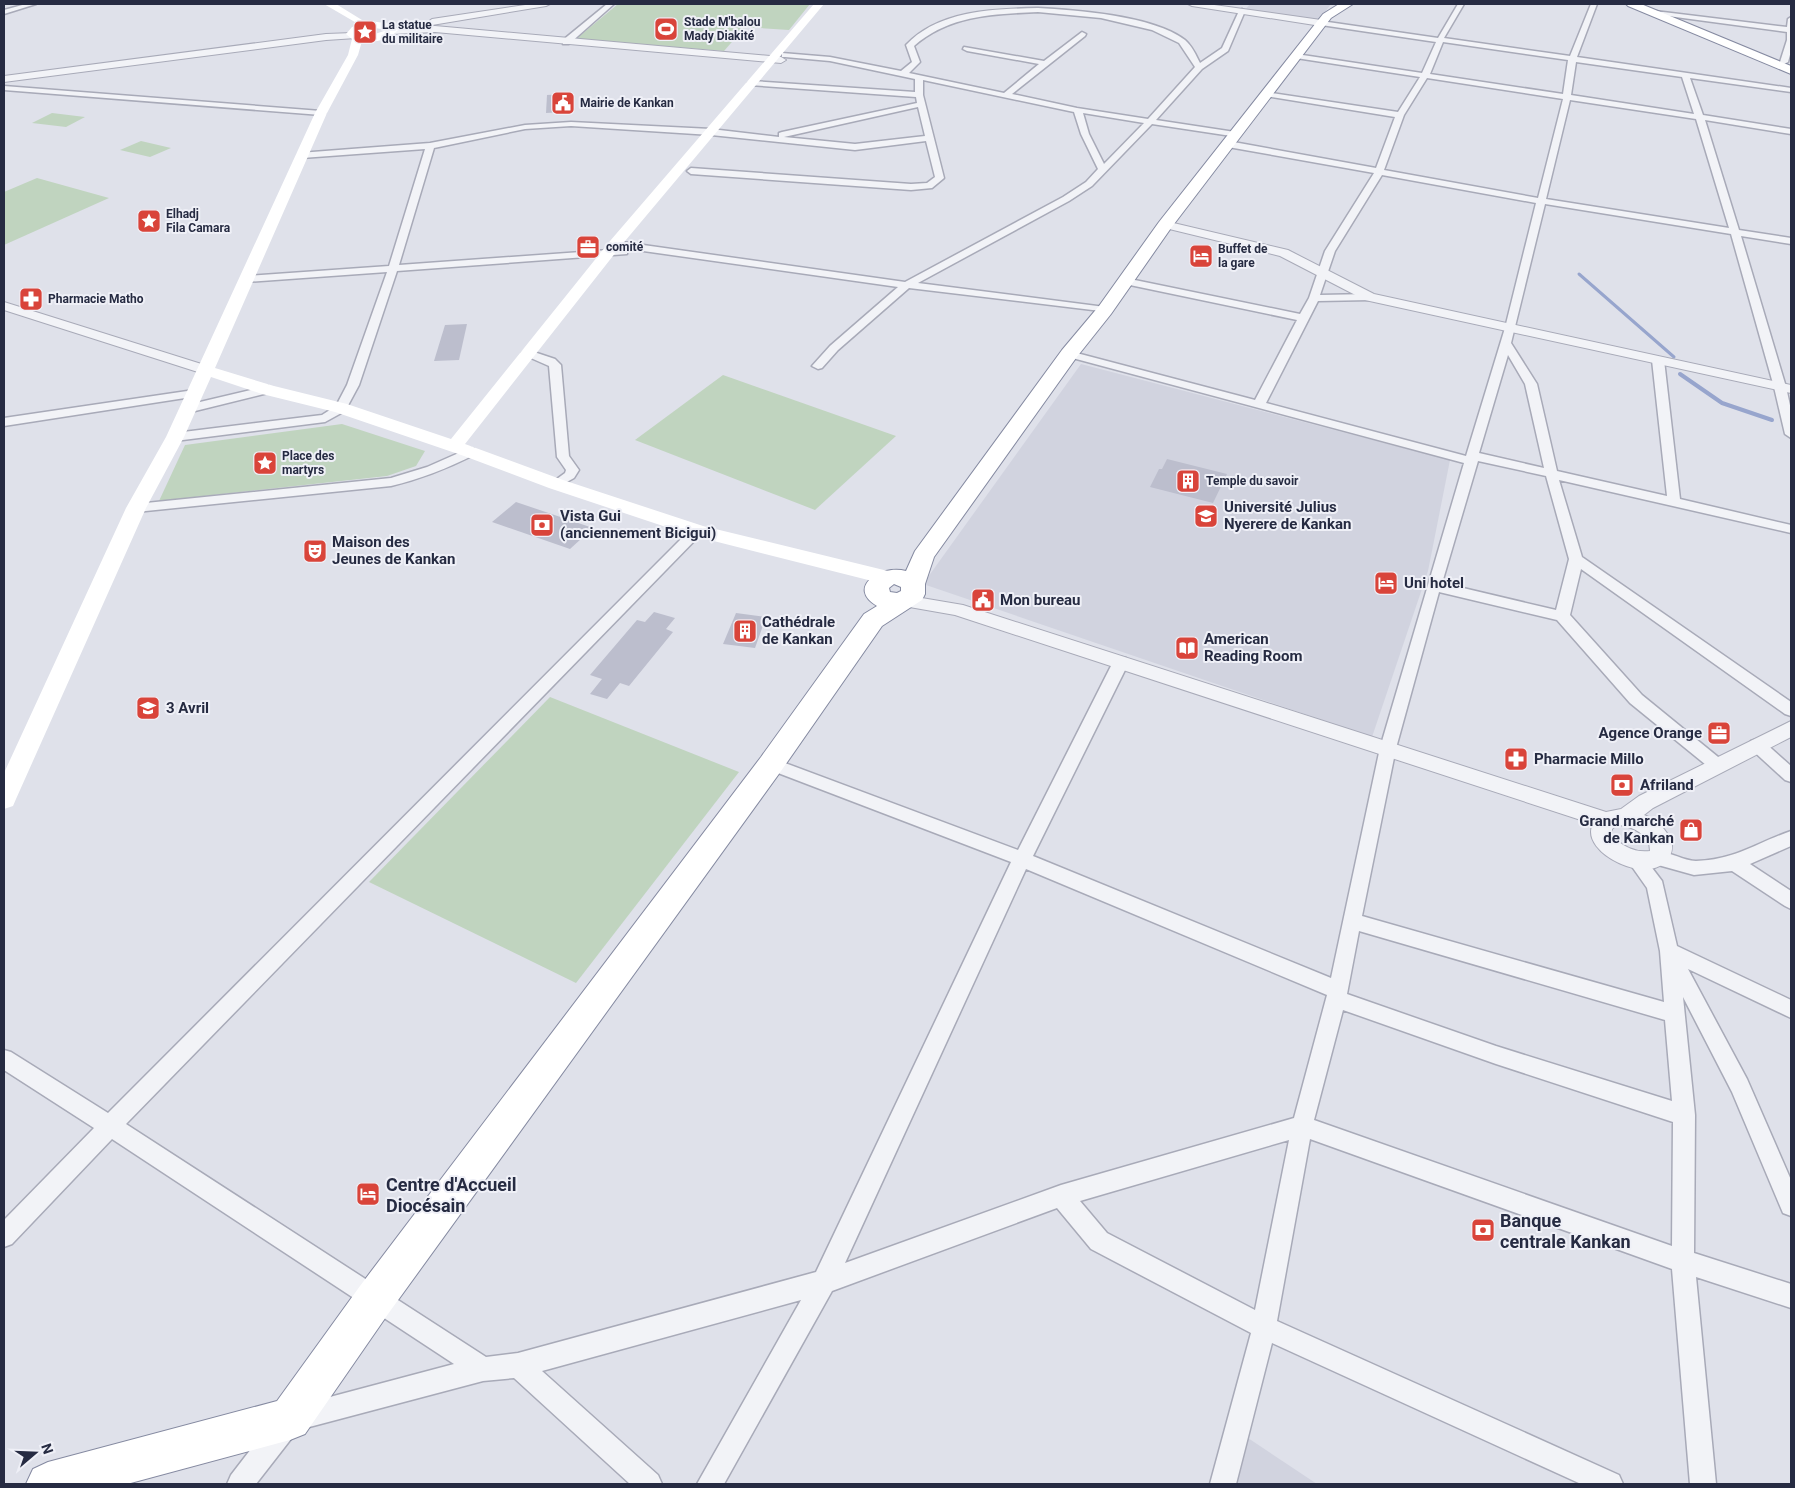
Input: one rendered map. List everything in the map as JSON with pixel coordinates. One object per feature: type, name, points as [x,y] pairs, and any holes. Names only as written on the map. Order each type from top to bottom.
[{"type":"highway","points":[[48,1484],[290,1419],[374,1300],[771,764],[894,592],[923,556],[1069,354],[1105,310],[1165,224],[1321,23],[1334,10],[1346,4]]},
{"type":"highway","points":[[1632,4],[1789,65]]},
{"type":"highway","points":[[1644,4],[1789,65]]},
{"type":"main road","points":[[329,4],[355,35]]},
{"type":"main road","points":[[780,58],[819,4]]},
{"type":"main road","points":[[462,451],[534,355],[621,248],[756,84],[827,4]]},
{"type":"main road","points":[[4,799],[136,508],[175,437],[206,370],[355,35],[375,25],[389,31]]},
{"type":"main road","points":[[355,35],[389,31]]},
{"type":"main road","points":[[355,35],[389,31]]},
{"type":"main road","points":[[621,248],[691,171],[716,133]]},
{"type":"main road","points":[[487,428],[534,355]]},
{"type":"main road","points":[[206,370],[268,390],[341,408],[556,484],[697,531],[839,568],[894,592]]},
{"type":"street","points":[[4,12],[33,4]]},
{"type":"street","points":[[389,31],[408,26],[546,4]]},
{"type":"street","points":[[566,42],[611,4]]},
{"type":"street","points":[[1192,4],[1791,90]]},
{"type":"street","points":[[1259,404],[1314,298],[1324,274],[1330,251],[1379,172],[1400,115],[1424,76],[1440,40],[1461,4]]},
{"type":"street","points":[[1223,1484],[1264,1327],[1302,1126],[1337,995],[1388,748],[1508,335],[1567,97],[1572,60],[1591,5]]},
{"type":"street","points":[[903,74],[916,62],[910,45],[924,33],[944,23],[997,13],[1035,11],[1072,11],[1111,17],[1144,26],[1184,44],[1199,67]]},
{"type":"street","points":[[818,366],[834,348],[905,286],[1066,199],[1089,184],[1150,122],[1199,67],[1225,49],[1242,11]]},
{"type":"street","points":[[1655,14],[1791,30]]},
{"type":"street","points":[[1789,65],[1791,19]]},
{"type":"street","points":[[428,29],[434,22]]},
{"type":"street","points":[[389,31],[428,29],[566,42],[780,58],[830,59],[1078,110],[1150,122],[1379,172],[1541,202],[1791,242]]},
{"type":"street","points":[[1006,95],[1082,34]]},
{"type":"street","points":[[4,79],[326,37],[355,35]]},
{"type":"street","points":[[967,49],[1044,63]]},
{"type":"street","points":[[1296,56],[1791,131]]},
{"type":"street","points":[[1686,76],[1734,232],[1786,388],[1791,432]]},
{"type":"street","points":[[691,171],[929,186],[940,178],[928,138],[920,100],[919,77]]},
{"type":"street","points":[[756,84],[920,100]]},
{"type":"street","points":[[4,88],[321,113]]},
{"type":"street","points":[[1265,94],[1400,115]]},
{"type":"street","points":[[767,138],[920,100]]},
{"type":"street","points":[[1078,110],[1085,134],[1103,170]]},
{"type":"street","points":[[302,155],[430,146],[544,125],[571,124],[716,133],[855,147],[928,138]]},
{"type":"street","points":[[175,437],[325,418],[341,408],[353,385],[393,268],[430,146]]},
{"type":"street","points":[[1165,224],[1284,253],[1370,297],[1508,335],[1658,360],[1786,388]]},
{"type":"street","points":[[246,280],[621,248],[839,275],[873,282],[975,292],[1034,302],[1105,310]]},
{"type":"street","points":[[1125,281],[1303,318]]},
{"type":"street","points":[[1314,298],[1370,297]]},
{"type":"street","points":[[4,306],[206,370]]},
{"type":"street","points":[[1508,335],[1531,384],[1551,474],[1576,560],[1562,616]]},
{"type":"street","points":[[1069,354],[1473,458],[1791,529]]},
{"type":"street","points":[[534,355],[551,361],[555,365],[563,457],[572,467],[573,471],[571,475],[556,484]]},
{"type":"street","points":[[1658,360],[1674,502]]},
{"type":"street","points":[[4,422],[191,402],[268,390]]},
{"type":"street","points":[[136,508],[390,482],[409,478],[462,451]]},
{"type":"street","points":[[4,1236],[110,1126],[697,531]]},
{"type":"street","points":[[1576,560],[1791,710]]},
{"type":"street","points":[[1434,586],[1562,616],[1636,699],[1717,765]]},
{"type":"street","points":[[894,592],[957,609],[1388,748],[1616,818],[1637,820],[1657,835],[1662,844],[1662,852],[1647,860]]},
{"type":"street","points":[[710,1484],[824,1282],[1022,859],[1121,662]]},
{"type":"street","points":[[1791,728],[1601,826],[1601,834],[1605,843],[1625,858],[1694,868],[1735,863],[1791,838]]},
{"type":"street","points":[[1757,746],[1791,776]]},
{"type":"street","points":[[771,764],[1022,859],[1337,995],[1496,1056],[1684,1115]]},
{"type":"street","points":[[1647,860],[1656,886],[1669,951],[1684,1115],[1683,1261],[1703,1484]]},
{"type":"street","points":[[1735,863],[1791,901]]},
{"type":"street","points":[[1351,920],[1674,1014]]},
{"type":"street","points":[[1669,951],[1791,1009]]},
{"type":"street","points":[[1669,951],[1740,1086],[1791,1205]]},
{"type":"street","points":[[4,1059],[110,1126],[482,1370]]},
{"type":"street","points":[[240,1484],[290,1419],[482,1370],[518,1365],[824,1282],[1061,1196],[1302,1126],[1683,1261],[1791,1296]]},
{"type":"street","points":[[1061,1196],[1098,1241],[1264,1327],[1610,1484]]},
{"type":"street","points":[[518,1365],[649,1484]]},
{"type":"shaded area","points":[[1250,4],[1331,4],[1319,20],[1245,10]]},
{"type":"shaded area","name":"Université Julius Nyerere de Kankan","points":[[1081,364],[1450,460],[1428,571],[1372,737],[923,584]]},
{"type":"shaded area","points":[[1245,1436],[1317,1484],[1234,1484]]},
{"type":"green space","name":"Stade M'balou Mady Diakité","points":[[618,4],[810,4],[789,30],[745,27],[724,51],[576,39]]},
{"type":"green space","points":[[52,113],[85,117],[66,127],[32,123]]},
{"type":"green space","points":[[141,141],[171,148],[150,157],[120,150]]},
{"type":"green space","points":[[37,178],[109,198],[4,245],[4,192]]},
{"type":"green space","points":[[723,375],[896,436],[815,510],[635,440]]},
{"type":"green space","points":[[342,424],[425,451],[416,466],[387,476],[159,501],[185,445]]},
{"type":"green space","points":[[550,697],[739,772],[576,983],[369,882]]},
{"type":"building","name":"Mairie de Kankan","points":[[563,94],[563,112],[546,113],[547,95]]},
{"type":"building","points":[[467,324],[459,360],[434,361],[445,325]]},
{"type":"building","name":"Temple du savoir","points":[[1167,459],[1227,474],[1213,503],[1150,487],[1159,469],[1162,469]]},
{"type":"building","name":"Vista Gui (anciennement Bicigui)","points":[[516,502],[593,528],[570,549],[492,522]]},
{"type":"building","points":[[654,612],[675,618],[666,629],[673,632],[629,686],[620,683],[607,699],[590,694],[602,679],[590,675],[637,620],[645,622]]},
{"type":"building","name":"Cathédrale de Kankan","points":[[736,613],[766,617],[755,648],[723,644]]},
{"type":"waterway","points":[[1579,274],[1674,357]]},
{"type":"waterway","points":[[1680,374],[1722,403],[1772,420]]},
{"type":"place","name":"Stade M'balou Mady Diakité","points":[[666,29]]},
{"type":"place","name":"La statue du militaire","points":[[365,32]]},
{"type":"place","name":"Mairie de Kankan","points":[[563,103]]},
{"type":"place","name":"Elhadj Fila Camara","points":[[149,221]]},
{"type":"place","name":"comité","points":[[588,247]]},
{"type":"place","name":"Buffet de la gare","points":[[1201,256]]},
{"type":"place","name":"Pharmacie Matho","points":[[31,299]]},
{"type":"place","name":"Place des martyrs","points":[[265,463]]},
{"type":"place","name":"Temple du savoir","points":[[1188,481]]},
{"type":"place","name":"Université Julius Nyerere de Kankan","points":[[1206,516]]},
{"type":"place","name":"Vista Gui (anciennement Bicigui)","points":[[542,525]]},
{"type":"place","name":"Maison des Jeunes de Kankan","points":[[315,551]]},
{"type":"place","name":"Uni hotel","points":[[1386,583]]},
{"type":"place","name":"Mon bureau","points":[[983,600]]},
{"type":"place","name":"Cathédrale de Kankan","points":[[745,631]]},
{"type":"place","name":"American Reading Room","points":[[1187,648]]},
{"type":"place","name":"3 Avril","points":[[148,708]]},
{"type":"place","name":"Agence Orange","points":[[1719,733]]},
{"type":"place","name":"Pharmacie Millo","points":[[1516,759]]},
{"type":"place","name":"Afriland","points":[[1622,785]]},
{"type":"place","name":"Grand marché de Kankan","points":[[1691,830]]},
{"type":"place","name":"Centre d'Accueil Diocésain","points":[[368,1194]]},
{"type":"place","name":"Banque centrale Kankan","points":[[1483,1230]]}]
